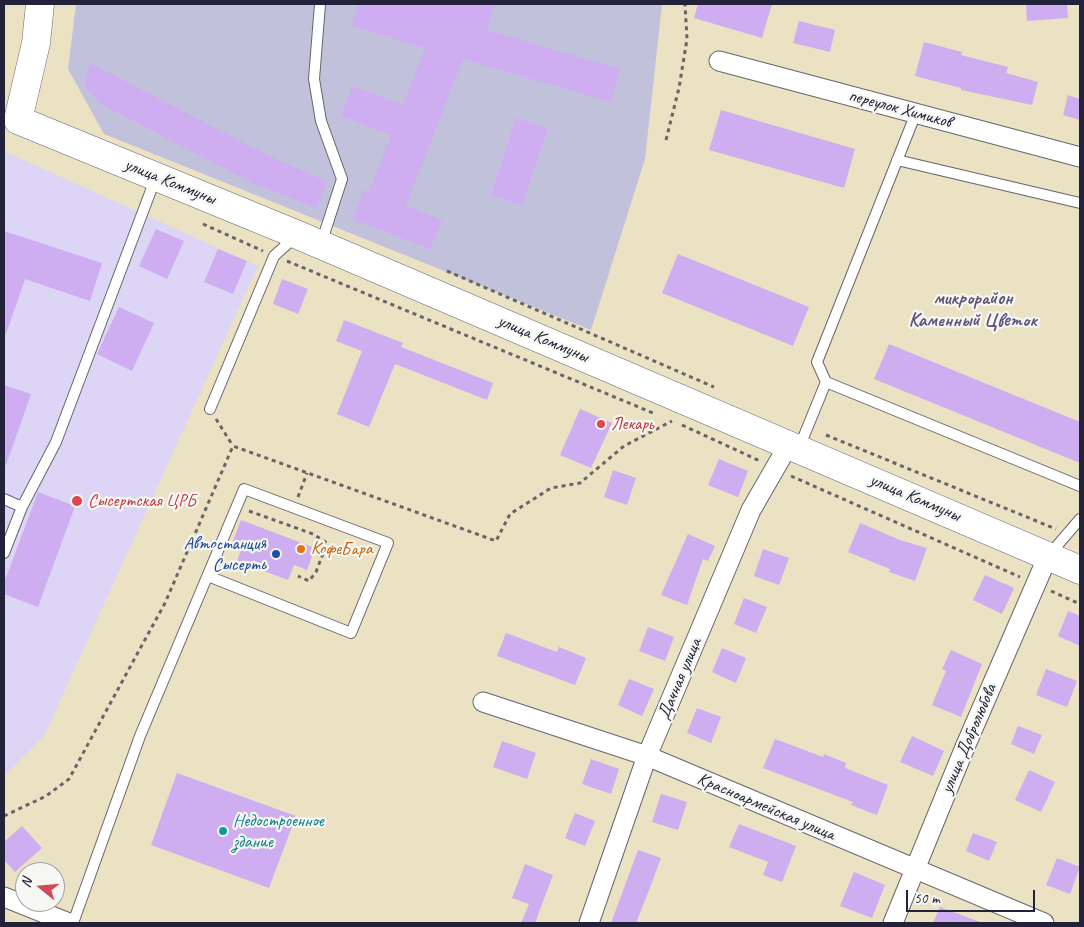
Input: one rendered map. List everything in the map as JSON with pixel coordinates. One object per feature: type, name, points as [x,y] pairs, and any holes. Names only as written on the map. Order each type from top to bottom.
[{"type":"street","points":[[11,117],[36,43],[40,4]]},
{"type":"street","name":"переулок Химиков","points":[[719,61],[1080,157]]},
{"type":"street","name":"улица Коммуны","points":[[11,117],[799,440],[1080,570]]},
{"type":"street","name":"Дачная улица","points":[[589,923],[647,756],[751,510],[776,468],[799,440]]},
{"type":"street","name":"улица Добролюбова","points":[[893,923],[1048,556]]},
{"type":"street","name":"Красноармейская улица","points":[[483,702],[647,756],[1044,923]]},
{"type":"street","points":[[4,898],[71,923]]},
{"type":"lane","points":[[210,409],[274,256],[309,240],[342,179],[321,121],[314,79],[320,4]]},
{"type":"lane","points":[[916,113],[817,362],[826,382],[1080,486]]},
{"type":"lane","points":[[897,160],[1080,203]]},
{"type":"lane","points":[[4,552],[22,507],[56,442],[157,176]]},
{"type":"lane","points":[[799,440],[826,382]]},
{"type":"lane","points":[[71,923],[140,736],[244,489],[388,544],[351,632],[208,576]]},
{"type":"lane","points":[[4,499],[22,507]]},
{"type":"lane","points":[[1048,556],[1080,519]]},
{"type":"path","points":[[666,140],[679,88],[687,39],[685,4]]},
{"type":"path","points":[[203,224],[274,256],[654,414]]},
{"type":"path","points":[[447,271],[716,388]]},
{"type":"path","points":[[210,409],[232,446],[496,541],[510,514],[552,488],[580,482],[624,446],[672,421]]},
{"type":"path","points":[[663,417],[1080,604]]},
{"type":"path","points":[[799,440],[1067,534]]},
{"type":"path","points":[[4,816],[46,796],[69,779],[165,603],[232,446]]},
{"type":"path","points":[[249,511],[313,534],[327,543],[316,572],[309,581],[298,576]]},
{"type":"shaded area","points":[[76,4],[662,4],[645,159],[591,330],[104,134],[68,69]]},
{"type":"shaded area","name":"Сысертская ЦРБ","points":[[4,151],[258,266],[44,736],[4,776]]},
{"type":"building","points":[[358,4],[495,4],[487,30],[620,69],[611,102],[463,59],[406,206],[442,220],[430,249],[353,219],[364,190],[369,192],[391,135],[341,116],[352,86],[403,105],[425,48],[352,26]]},
{"type":"building","points":[[698,4],[772,4],[762,38],[694,18]]},
{"type":"building","points":[[1026,4],[1067,4],[1068,18],[1027,21]]},
{"type":"building","points":[[799,21],[835,30],[830,52],[793,43]]},
{"type":"building","points":[[924,42],[962,52],[961,55],[1008,67],[1006,73],[1038,82],[1032,105],[961,90],[961,88],[915,76]]},
{"type":"building","points":[[90,63],[267,155],[327,182],[317,208],[253,183],[99,103],[84,83]]},
{"type":"building","points":[[1068,95],[1080,99],[1080,120],[1063,115]]},
{"type":"building","points":[[721,110],[855,149],[844,188],[709,150]]},
{"type":"building","points":[[516,118],[548,129],[522,205],[491,195]]},
{"type":"building","points":[[156,229],[184,241],[167,279],[139,266]]},
{"type":"building","points":[[4,231],[102,263],[90,301],[25,279],[6,334],[4,334]]},
{"type":"building","points":[[218,249],[247,261],[233,294],[204,282]]},
{"type":"building","points":[[678,254],[809,307],[793,346],[662,293]]},
{"type":"building","points":[[282,279],[308,289],[298,314],[273,304]]},
{"type":"building","points":[[119,307],[154,323],[132,371],[97,354]]},
{"type":"building","points":[[344,320],[403,343],[401,347],[493,383],[487,400],[395,364],[369,427],[337,414],[362,351],[336,341]]},
{"type":"building","points":[[889,344],[1080,422],[1080,463],[874,379]]},
{"type":"building","points":[[4,385],[31,394],[6,465],[4,465]]},
{"type":"building","points":[[580,409],[612,423],[591,468],[560,455]]},
{"type":"building","points":[[719,459],[748,471],[738,497],[708,485]]},
{"type":"building","points":[[613,470],[636,478],[627,505],[604,497]]},
{"type":"building","points":[[38,492],[75,506],[38,607],[4,594],[4,583]]},
{"type":"building","name":"Автостанция Сысерть","points":[[241,520],[315,548],[307,570],[294,565],[288,580],[237,561],[243,545],[233,541]]},
{"type":"building","points":[[860,523],[900,540],[927,548],[915,581],[889,572],[890,569],[848,552]]},
{"type":"building","points":[[688,534],[715,546],[708,561],[703,559],[687,605],[661,595]]},
{"type":"building","points":[[763,549],[789,558],[779,585],[754,576]]},
{"type":"building","points":[[985,575],[1014,588],[1002,614],[973,600]]},
{"type":"building","points":[[744,598],[767,607],[756,633],[734,624]]},
{"type":"building","points":[[1068,611],[1080,616],[1080,646],[1058,636]]},
{"type":"building","points":[[648,627],[674,637],[665,661],[639,651]]},
{"type":"building","points":[[506,633],[557,652],[559,647],[586,658],[575,685],[497,656]]},
{"type":"building","points":[[722,648],[746,658],[736,683],[712,672]]},
{"type":"building","points":[[951,650],[982,664],[961,717],[932,705],[946,671],[942,669]]},
{"type":"building","points":[[1046,669],[1077,681],[1067,707],[1036,695]]},
{"type":"building","points":[[629,679],[654,689],[642,716],[618,705]]},
{"type":"building","points":[[697,708],[721,717],[711,743],[687,733]]},
{"type":"building","points":[[1018,726],[1042,735],[1034,754],[1011,744]]},
{"type":"building","points":[[912,736],[944,751],[933,776],[900,762]]},
{"type":"building","points":[[775,739],[823,757],[824,754],[846,763],[845,768],[888,785],[877,815],[851,805],[853,802],[763,768]]},
{"type":"building","points":[[502,741],[536,753],[527,779],[493,767]]},
{"type":"building","points":[[591,759],[619,769],[611,794],[582,784]]},
{"type":"building","points":[[1029,770],[1055,782],[1041,812],[1015,800]]},
{"type":"building","name":"Недостроенное здание","points":[[177,773],[296,816],[269,888],[151,845]]},
{"type":"building","points":[[661,794],[687,802],[678,830],[652,822]]},
{"type":"building","points":[[575,813],[595,821],[585,846],[565,838]]},
{"type":"building","points":[[739,824],[796,846],[782,882],[763,875],[768,862],[729,847]]},
{"type":"building","points":[[22,826],[42,848],[26,862],[15,862],[15,872],[4,860],[4,842]]},
{"type":"building","points":[[973,833],[997,842],[989,861],[966,851]]},
{"type":"building","points":[[638,850],[661,858],[636,923],[611,923]]},
{"type":"building","points":[[1057,858],[1080,867],[1070,894],[1046,885]]},
{"type":"building","points":[[525,864],[553,875],[535,923],[521,923],[529,904],[512,898]]},
{"type":"building","points":[[854,872],[885,885],[872,918],[840,906]]},
{"type":"building","points":[[940,907],[980,922],[980,923],[933,923]]},
{"type":"place","name":"Лекарь","points":[[601,424]]},
{"type":"place","name":"Сысертская ЦРБ","points":[[77,501]]},
{"type":"place","name":"КофеБара","points":[[301,549]]},
{"type":"place","name":"Автостанция Сысерть","points":[[276,554]]},
{"type":"place","name":"Недостроенное здание","points":[[223,831]]},
{"type":"district","name":"микрорайон Каменный Цветок","points":[[973,310]]}]
